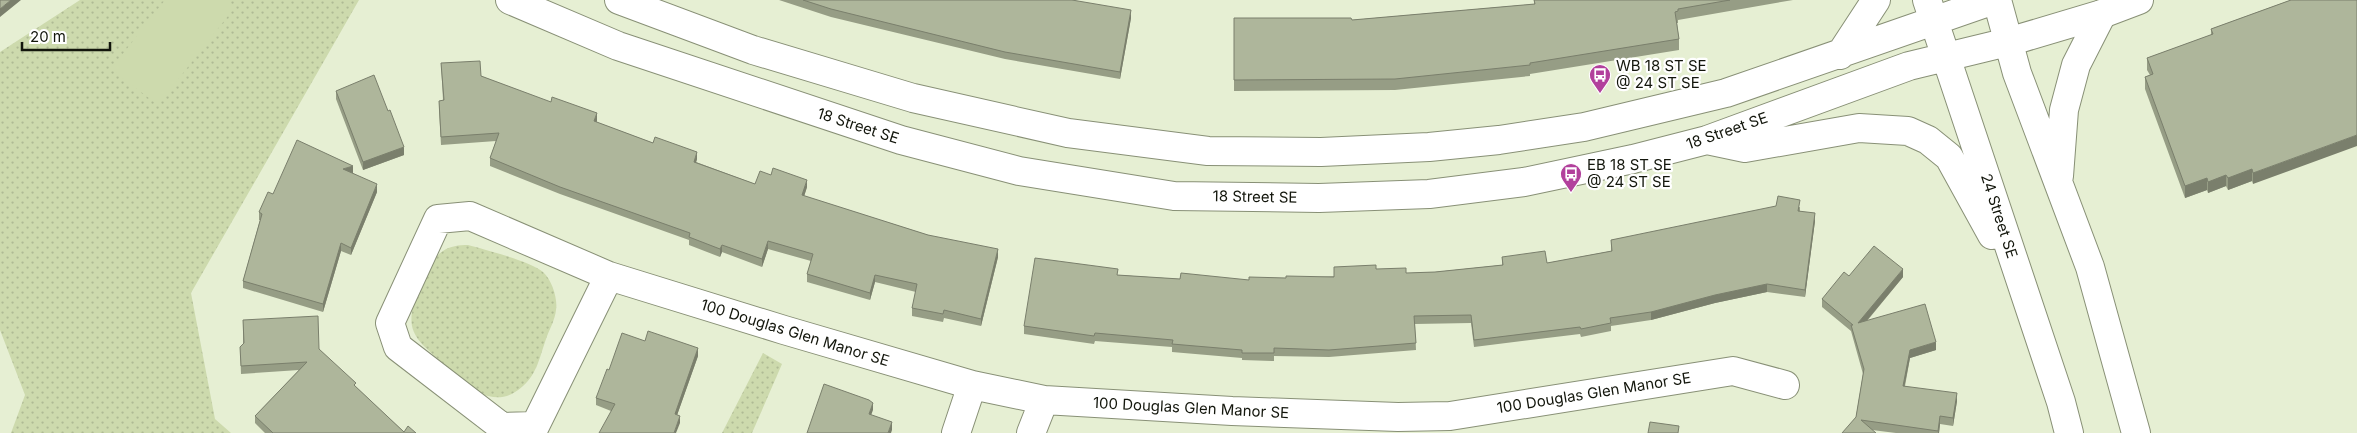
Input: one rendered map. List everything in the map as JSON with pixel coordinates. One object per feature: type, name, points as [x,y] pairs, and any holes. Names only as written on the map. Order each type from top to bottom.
[{"type":"main road","name":"18 Street SE","points":[[510,0],[618,46],[901,140],[1019,171],[1174,196],[1319,198],[1429,194],[1524,182],[1633,159],[1707,140],[1909,66],[2008,42],[2102,14],[2139,0]]},
{"type":"main road","points":[[619,0],[753,50],[913,98],[1068,133],[1208,150],[1321,152],[1429,147],[1499,140],[1584,127],[1726,93],[1840,55],[1931,11],[1996,0],[2008,42],[2058,186],[2090,267],[2136,433]]},
{"type":"main road","points":[[1840,55],[1876,0]]},
{"type":"main road","points":[[1964,6],[1973,30],[2008,42]]},
{"type":"main road","name":"24 Street SE","points":[[1931,11],[2061,402],[2069,433]]},
{"type":"main road","points":[[2058,186],[2064,110],[2076,65],[2102,14]]},
{"type":"main road","points":[[1707,140],[1745,148],[1859,128],[1908,131],[1928,140],[1949,157],[2026,300]]},
{"type":"main road","name":"100 Douglas Glen Manor SE","points":[[609,276],[536,426],[502,427],[398,347],[390,323],[438,219],[470,216],[609,276],[972,385],[1044,400],[1232,411],[1398,417],[1449,424],[1733,371],[1785,385]]},
{"type":"main road","points":[[956,433],[972,385]]},
{"type":"main road","points":[[1031,433],[1044,400]]},
{"type":"green space","points":[[80,0],[359,0],[191,293],[215,419],[231,433],[11,433],[25,395],[0,330],[0,52]]},
{"type":"green space","points":[[165,0],[226,0],[235,7],[158,105],[111,69]]},
{"type":"green space","points":[[468,245],[507,256],[537,268],[546,275],[555,295],[554,317],[532,376],[523,386],[511,394],[500,397],[478,392],[457,377],[423,345],[416,336],[412,326],[411,318],[416,297],[430,264],[446,249]]},
{"type":"green space","points":[[763,353],[782,364],[752,433],[722,433]]},
{"type":"building","points":[[0,0],[11,0],[0,9]]},
{"type":"building","points":[[803,0],[1072,0],[1131,10],[1120,72],[1005,52],[831,9]]},
{"type":"building","points":[[1534,0],[1730,0],[1678,9],[1675,12],[1679,39],[1530,63],[1530,65],[1395,79],[1234,80],[1234,18],[1351,18],[1352,20],[1535,4]]},
{"type":"building","points":[[2291,0],[2357,0],[2357,135],[2253,173],[2252,169],[2228,178],[2226,175],[2208,182],[2207,178],[2185,186],[2145,77],[2153,74],[2147,58],[2213,34],[2211,29]]},
{"type":"building","points":[[480,61],[481,76],[551,102],[552,97],[597,113],[594,121],[653,143],[655,137],[697,152],[694,162],[755,184],[760,171],[771,175],[773,168],[807,180],[802,195],[928,235],[998,249],[981,319],[944,310],[943,314],[912,308],[917,284],[875,275],[870,293],[807,274],[813,254],[768,241],[762,259],[722,245],[720,249],[689,237],[690,233],[560,187],[490,158],[499,133],[441,137],[439,101],[444,100],[441,63]]},
{"type":"building","points":[[374,75],[404,147],[363,162],[336,91]]},
{"type":"building","points":[[297,140],[353,166],[343,169],[377,184],[351,248],[341,243],[323,304],[243,281],[262,214],[259,212],[268,192],[273,194]]},
{"type":"building","points":[[1778,196],[1800,200],[1798,211],[1815,213],[1805,290],[1767,284],[1715,295],[1651,312],[1610,318],[1611,323],[1581,329],[1580,327],[1474,340],[1471,315],[1414,316],[1416,343],[1329,350],[1274,348],[1274,353],[1242,353],[1242,350],[1172,344],[1173,340],[1095,333],[1094,336],[1024,326],[1035,258],[1118,269],[1117,275],[1180,279],[1181,273],[1249,280],[1249,277],[1334,277],[1334,267],[1376,265],[1376,269],[1406,268],[1406,273],[1435,272],[1503,265],[1502,257],[1545,251],[1547,263],[1612,251],[1611,240],[1776,206]]},
{"type":"building","points":[[1874,246],[1903,269],[1858,323],[1925,304],[1936,342],[1910,350],[1903,386],[1957,393],[1953,418],[1940,416],[1938,431],[1861,420],[1876,433],[1842,433],[1856,417],[1864,369],[1851,325],[1853,325],[1822,299],[1844,272],[1849,276]]},
{"type":"building","points":[[318,316],[319,349],[356,383],[354,385],[404,432],[408,426],[416,433],[273,433],[255,416],[307,362],[241,366],[240,347],[244,343],[243,320]]},
{"type":"building","points":[[648,331],[698,348],[675,414],[680,416],[674,433],[599,433],[615,404],[596,398],[607,369],[609,370],[622,333],[645,341]]},
{"type":"building","points":[[824,384],[873,403],[869,414],[892,422],[888,433],[807,433]]},
{"type":"building","points":[[1650,422],[1679,426],[1678,433],[1648,433]]},
{"type":"place","name":"WB 18 ST SE @ 24 ST SE","points":[[1600,94]]},
{"type":"place","name":"EB 18 ST SE @ 24 ST SE","points":[[1571,193]]}]
